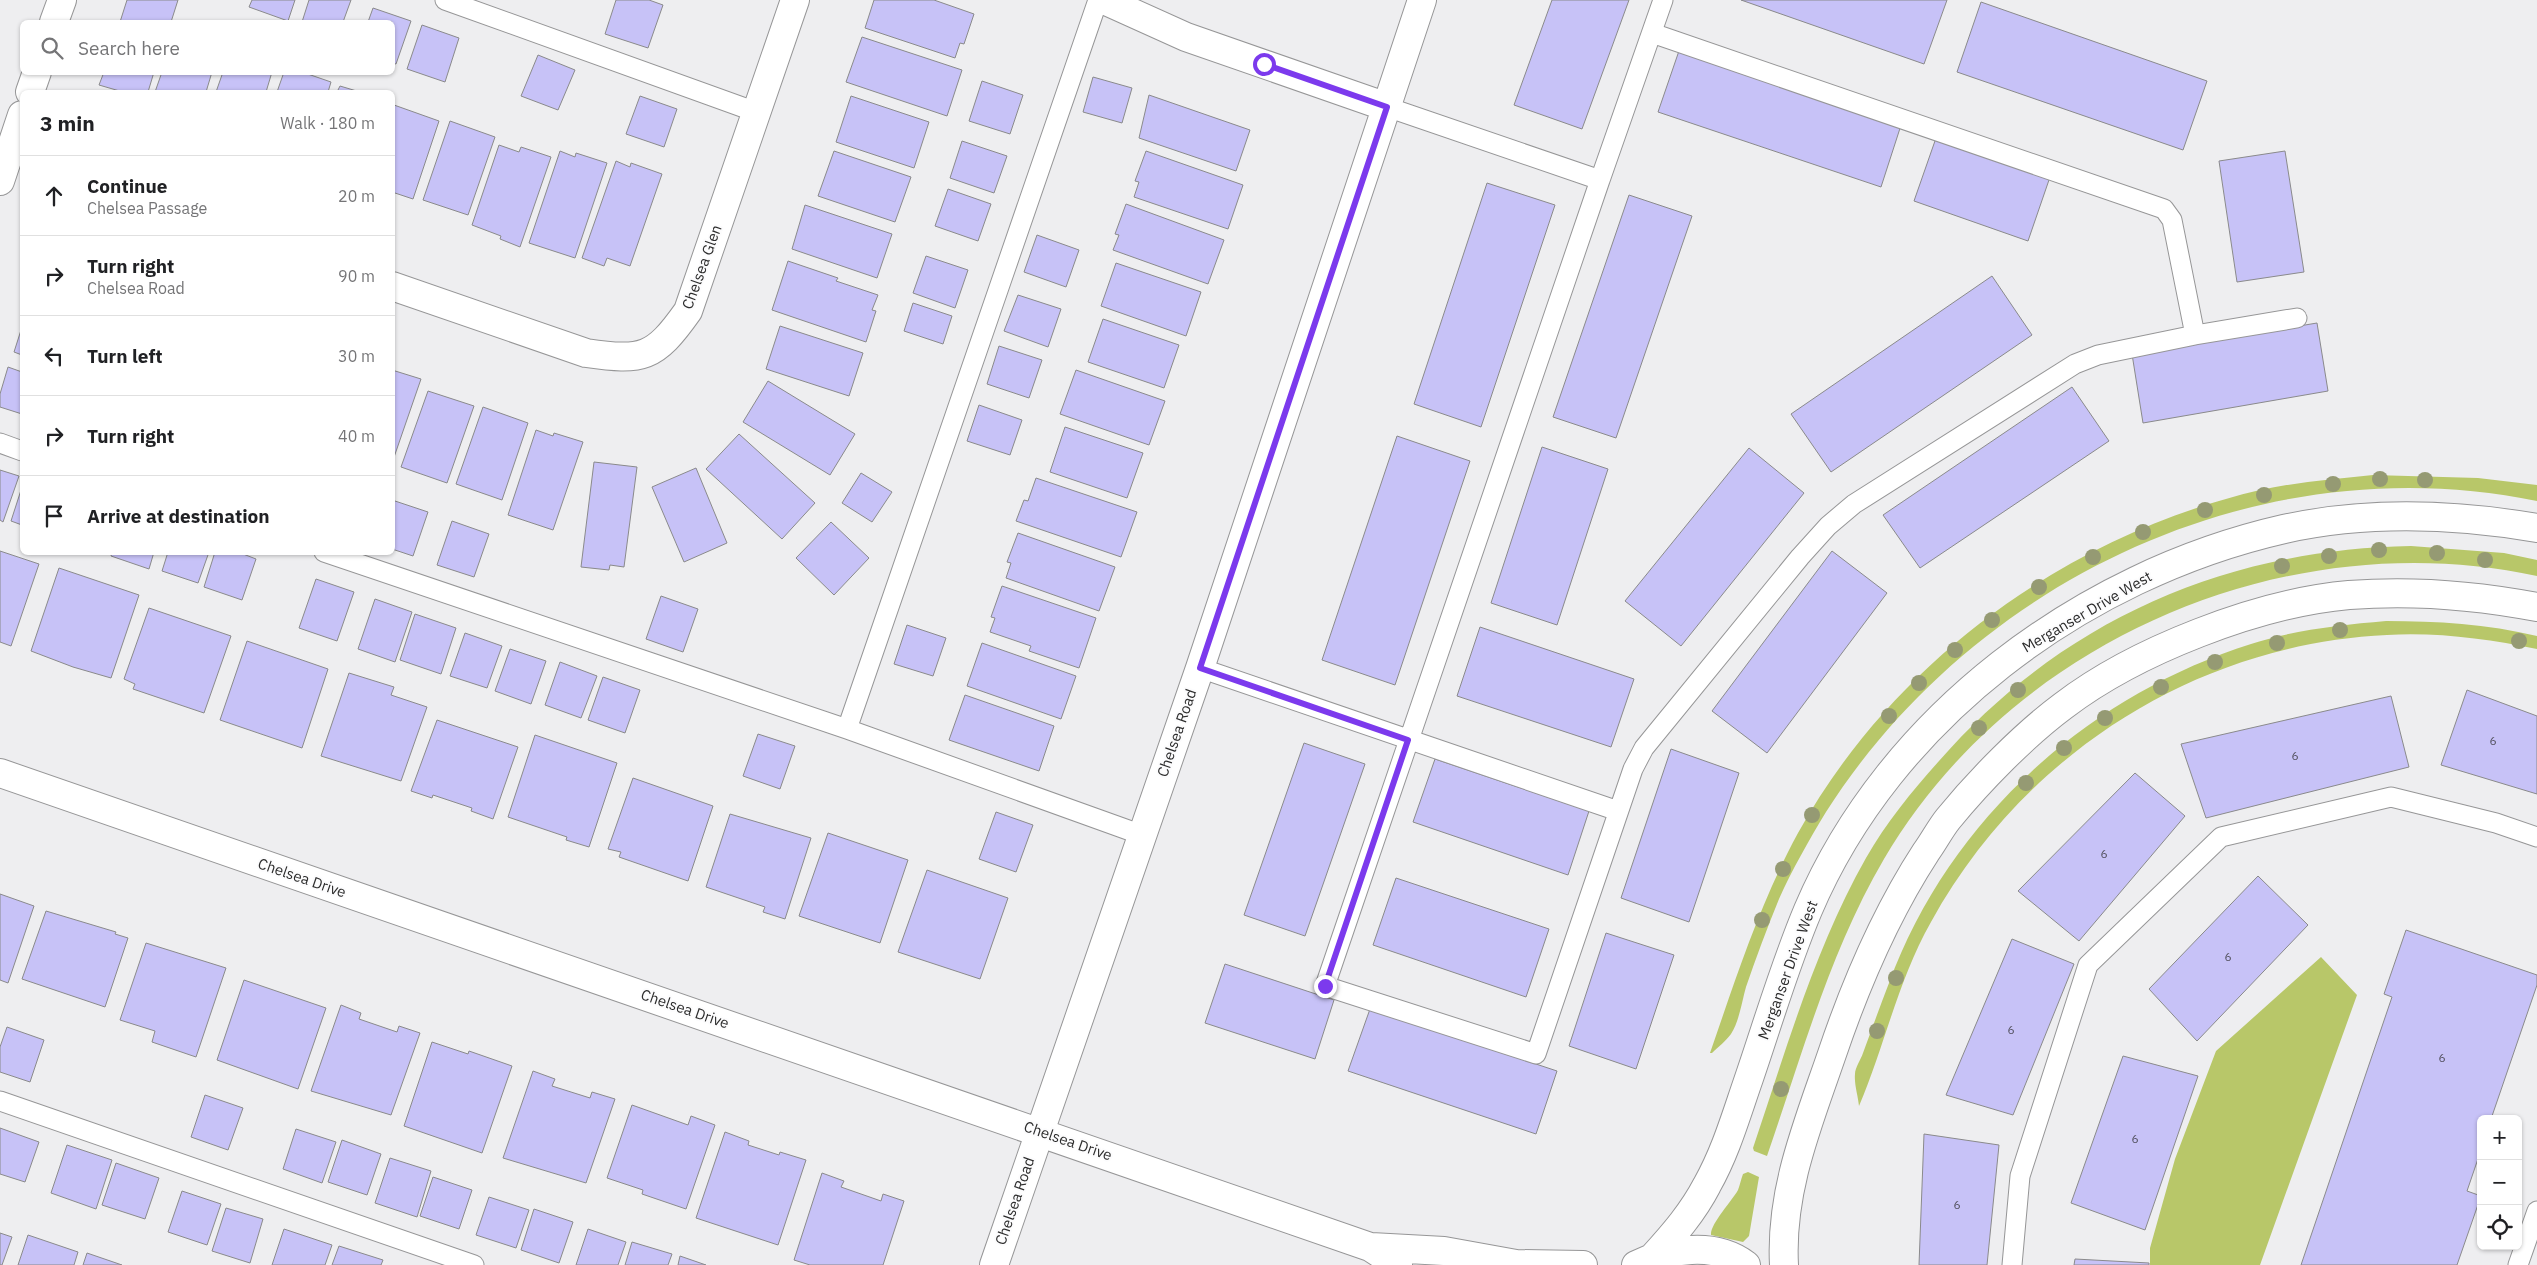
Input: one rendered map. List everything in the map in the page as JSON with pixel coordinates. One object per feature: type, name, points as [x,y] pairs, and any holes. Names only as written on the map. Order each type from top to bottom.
[{"type":"street","points":[[55,20],[62,0]]},
{"type":"street","name":"Chelsea Glen","points":[[395,287],[586,354],[616,358],[647,355],[671,335],[688,311],[795,0]]},
{"type":"street","points":[[1104,0],[1186,37],[1387,107]]},
{"type":"street","name":"Chelsea Road","points":[[994,1265],[1200,668],[1422,0]]},
{"type":"street","points":[[31,90],[36,75]]},
{"type":"street","points":[[0,181],[16,154],[20,128]]},
{"type":"street","name":"Merganser Drive West","points":[[1645,1261],[1678,1230],[1707,1187],[1724,1151],[1790,957],[1810,907],[1846,837],[1899,761],[1988,674],[2037,637],[2157,572],[2221,547],[2285,529],[2372,518],[2484,519],[2537,528]]},
{"type":"street","points":[[1784,1265],[1784,1210],[1793,1168],[1842,1023],[1868,957],[1906,884],[1948,819],[2005,758],[2063,706],[2133,663],[2200,632],[2275,608],[2346,596],[2412,592],[2484,596],[2537,607]]},
{"type":"street","name":"Chelsea Drive","points":[[0,774],[1039,1131],[1370,1247],[1398,1265]]},
{"type":"street","name":"Chelsea Drive","points":[[1370,1247],[1444,1251],[1516,1264],[1583,1265]]},
{"type":"street","name":"Merganser Drive West","points":[[1645,1261],[1684,1250],[1714,1252],[1746,1265]]},
{"type":"lane","points":[[445,0],[756,112]]},
{"type":"lane","points":[[847,729],[1098,0]]},
{"type":"lane","points":[[1663,0],[1325,986],[1536,1054],[1618,811],[1633,769],[1644,748],[1800,557],[1828,526],[1854,504],[2075,364],[2098,355],[2195,335],[2297,318]]},
{"type":"lane","points":[[1652,33],[2164,209],[2172,220],[2195,335]]},
{"type":"lane","points":[[1387,107],[1600,180]]},
{"type":"lane","points":[[0,443],[20,450]]},
{"type":"lane","points":[[333,555],[847,729],[1142,835]]},
{"type":"lane","points":[[1200,668],[1618,811]]},
{"type":"lane","points":[[2012,1265],[2020,1176],[2088,965],[2221,837],[2391,797],[2496,823],[2537,837]]},
{"type":"lane","points":[[0,1101],[474,1265]]},
{"type":"lane","points":[[2518,1265],[2537,1211]]},
{"type":"green space","points":[[2373,475],[2478,478],[2537,485],[2537,501],[2434,488],[2331,493],[2230,513],[2134,547],[2044,596],[1961,657],[1888,729],[1826,812],[1789,877],[1779,899],[1746,987],[1734,1029],[1724,1042],[1710,1053],[1760,914],[1784,859],[1798,833],[1838,770],[1884,713],[1936,660],[1993,614],[2055,573],[2120,538],[2189,511],[2260,490]]},
{"type":"green space","points":[[2411,546],[2504,553],[2537,560],[2537,576],[2443,564],[2348,566],[2255,584],[2166,615],[2082,659],[2006,714],[1939,781],[1884,859],[1865,894],[1832,967],[1767,1156],[1754,1151],[1753,1148],[1777,1074],[1817,963],[1831,928],[1866,858],[1882,832],[1909,796],[1939,761],[1987,712],[2038,669],[2093,632],[2151,602],[2213,578],[2276,561],[2343,550]]},
{"type":"green space","points":[[2386,621],[2462,624],[2518,632],[2537,636],[2537,649],[2481,639],[2444,635],[2387,635],[2316,643],[2248,660],[2183,686],[2122,719],[2065,760],[2014,808],[1969,862],[1919,944],[1859,1106],[1855,1082],[1856,1069],[1889,983],[1915,924],[1947,869],[1986,818],[2031,772],[2080,731],[2134,696],[2191,667],[2267,639],[2334,626]]},
{"type":"green space","points":[[2321,957],[2357,995],[2260,1265],[2150,1265],[2150,1248],[2175,1159],[2216,1051]]},
{"type":"green space","points":[[1748,1172],[1759,1177],[1749,1236],[1743,1242],[1711,1235],[1714,1225],[1738,1190],[1743,1174]]},
{"type":"building","points":[[127,0],[178,0],[172,20],[121,20]]},
{"type":"building","points":[[252,0],[295,0],[288,20],[249,7]]},
{"type":"building","points":[[309,0],[351,0],[344,20],[303,20]]},
{"type":"building","points":[[616,0],[649,0],[663,5],[648,48],[605,34]]},
{"type":"building","points":[[874,0],[934,0],[974,14],[964,44],[960,43],[955,58],[865,28]]},
{"type":"building","points":[[1552,0],[1629,0],[1582,129],[1514,105]]},
{"type":"building","points":[[1741,0],[1947,0],[1924,64]]},
{"type":"building","points":[[1981,2],[2207,81],[2183,150],[1957,72]]},
{"type":"building","points":[[373,8],[411,21],[396,64],[395,20],[369,20]]},
{"type":"building","points":[[422,25],[459,38],[445,82],[407,69]]},
{"type":"building","points":[[862,37],[962,70],[947,116],[846,82]]},
{"type":"building","points":[[1681,45],[1903,119],[1881,187],[1658,112]]},
{"type":"building","points":[[538,55],[575,70],[558,110],[521,96]]},
{"type":"building","points":[[103,75],[153,75],[149,90],[116,90],[99,85]]},
{"type":"building","points":[[161,75],[211,75],[207,90],[156,90]]},
{"type":"building","points":[[222,75],[271,75],[267,90],[217,90]]},
{"type":"building","points":[[283,75],[311,75],[331,82],[329,90],[278,90]]},
{"type":"building","points":[[1093,77],[1132,88],[1122,123],[1083,112]]},
{"type":"building","points":[[982,81],[1023,95],[1010,134],[969,121]]},
{"type":"building","points":[[340,86],[353,90],[338,90]]},
{"type":"building","points":[[1149,95],[1250,130],[1236,171],[1139,138]]},
{"type":"building","points":[[640,96],[677,109],[664,147],[626,134]]},
{"type":"building","points":[[851,96],[929,122],[914,168],[836,142]]},
{"type":"building","points":[[395,105],[439,121],[413,199],[395,193]]},
{"type":"building","points":[[450,121],[495,137],[468,215],[423,200]]},
{"type":"building","points":[[1936,138],[2050,177],[2028,241],[1914,201]]},
{"type":"building","points":[[962,141],[1007,156],[994,193],[950,178]]},
{"type":"building","points":[[499,145],[519,152],[521,147],[551,157],[520,247],[500,239],[501,236],[472,225]]},
{"type":"building","points":[[560,151],[575,157],[576,153],[607,163],[575,258],[529,243]]},
{"type":"building","points":[[834,151],[911,177],[895,222],[818,196]]},
{"type":"building","points":[[1146,151],[1243,185],[1228,229],[1134,197],[1139,182],[1135,181]]},
{"type":"building","points":[[2285,151],[2304,272],[2237,282],[2219,161]]},
{"type":"building","points":[[616,161],[630,167],[631,163],[662,174],[630,266],[607,258],[604,266],[582,258]]},
{"type":"building","points":[[1487,183],[1555,205],[1481,427],[1414,404]]},
{"type":"building","points":[[948,189],[991,204],[978,241],[935,226]]},
{"type":"building","points":[[1629,195],[1692,216],[1616,438],[1553,417]]},
{"type":"building","points":[[1126,204],[1224,240],[1208,284],[1113,250],[1119,235],[1115,234]]},
{"type":"building","points":[[805,205],[892,234],[877,278],[792,249]]},
{"type":"building","points":[[1037,235],[1079,250],[1066,287],[1024,272]]},
{"type":"building","points":[[926,256],[968,270],[955,308],[913,293]]},
{"type":"building","points":[[788,261],[838,278],[836,281],[878,295],[872,310],[876,311],[866,342],[772,310]]},
{"type":"building","points":[[1116,263],[1201,292],[1186,336],[1101,306]]},
{"type":"building","points":[[1992,276],[2032,335],[1831,472],[1791,414]]},
{"type":"building","points":[[1018,295],[1061,309],[1048,347],[1004,331]]},
{"type":"building","points":[[913,303],[952,316],[943,344],[904,331]]},
{"type":"building","points":[[1103,319],[1179,345],[1164,388],[1088,362]]},
{"type":"building","points":[[2317,323],[2328,391],[2143,423],[2132,354]]},
{"type":"building","points":[[780,326],[863,353],[849,396],[766,369]]},
{"type":"building","points":[[20,333],[20,354],[14,352]]},
{"type":"building","points":[[999,346],[1042,360],[1029,398],[987,384]]},
{"type":"building","points":[[8,367],[20,371],[20,413],[0,407],[0,394]]},
{"type":"building","points":[[1076,370],[1165,401],[1149,445],[1060,414]]},
{"type":"building","points":[[395,371],[421,379],[395,454]]},
{"type":"building","points":[[768,381],[855,434],[830,475],[743,422]]},
{"type":"building","points":[[2072,387],[2109,441],[1920,568],[1883,515]]},
{"type":"building","points":[[428,391],[474,406],[447,483],[401,467]]},
{"type":"building","points":[[979,405],[1022,420],[1010,455],[967,441]]},
{"type":"building","points":[[483,407],[528,423],[502,500],[456,484]]},
{"type":"building","points":[[1065,427],[1143,453],[1127,498],[1050,472]]},
{"type":"building","points":[[536,430],[553,436],[554,433],[583,442],[553,530],[508,515]]},
{"type":"building","points":[[739,434],[815,503],[782,539],[706,469]]},
{"type":"building","points":[[1397,436],[1470,461],[1395,685],[1322,660]]},
{"type":"building","points":[[1542,447],[1608,469],[1557,625],[1491,603]]},
{"type":"building","points":[[1749,448],[1804,493],[1681,646],[1625,601]]},
{"type":"building","points":[[594,462],[637,467],[624,567],[610,565],[609,570],[581,567]]},
{"type":"building","points":[[696,468],[727,543],[684,562],[652,487]]},
{"type":"building","points":[[0,470],[19,476],[3,522],[0,520]]},
{"type":"building","points":[[861,473],[892,492],[872,522],[842,503]]},
{"type":"building","points":[[1036,478],[1137,512],[1121,557],[1016,521],[1024,500],[1028,501]]},
{"type":"building","points":[[20,493],[20,524],[11,521]]},
{"type":"building","points":[[395,501],[428,512],[413,556],[395,550]]},
{"type":"building","points":[[452,521],[489,534],[474,577],[437,565]]},
{"type":"building","points":[[831,522],[869,558],[834,595],[796,558]]},
{"type":"building","points":[[1018,533],[1115,567],[1099,611],[1006,578],[1011,563],[1007,562]]},
{"type":"building","points":[[0,551],[39,564],[11,646],[0,642]]},
{"type":"building","points":[[1832,551],[1887,593],[1767,753],[1712,711]]},
{"type":"building","points":[[111,555],[153,555],[149,569]]},
{"type":"building","points":[[167,555],[208,555],[198,583],[162,571]]},
{"type":"building","points":[[214,555],[246,555],[256,559],[242,600],[204,587]]},
{"type":"building","points":[[59,568],[139,595],[111,678],[73,667],[31,651]]},
{"type":"building","points":[[316,579],[354,592],[337,641],[299,628]]},
{"type":"building","points":[[1002,586],[1096,618],[1079,668],[1029,651],[1031,646],[990,632],[995,618],[991,617]]},
{"type":"building","points":[[661,596],[698,609],[683,652],[646,639]]},
{"type":"building","points":[[375,599],[412,612],[395,662],[358,649]]},
{"type":"building","points":[[149,608],[231,636],[204,713],[133,689],[135,684],[124,679]]},
{"type":"building","points":[[415,614],[456,628],[441,674],[400,660]]},
{"type":"building","points":[[907,625],[946,638],[933,676],[894,664]]},
{"type":"building","points":[[1480,627],[1634,679],[1611,747],[1457,696]]},
{"type":"building","points":[[465,633],[502,646],[487,688],[450,676]]},
{"type":"building","points":[[247,641],[328,669],[302,748],[220,720]]},
{"type":"building","points":[[982,643],[1076,676],[1061,719],[967,686]]},
{"type":"building","points":[[510,649],[546,661],[531,704],[495,691]]},
{"type":"building","points":[[560,662],[597,676],[581,718],[545,705]]},
{"type":"building","points":[[349,673],[394,687],[391,695],[427,707],[401,781],[321,756]]},
{"type":"building","points":[[603,677],[640,690],[625,733],[588,720]]},
{"type":"building","points":[[2467,690],[2537,716],[2537,794],[2441,765]]},
{"type":"building","points":[[965,695],[1054,726],[1039,771],[949,740]]},
{"type":"building","points":[[2391,696],[2409,767],[2206,818],[2181,744]]},
{"type":"building","points":[[437,720],[518,747],[493,819],[471,811],[472,808],[433,795],[432,798],[411,791]]},
{"type":"building","points":[[758,734],[795,746],[780,789],[743,776]]},
{"type":"building","points":[[535,735],[617,763],[589,847],[566,840],[567,837],[508,817]]},
{"type":"building","points":[[1304,743],[1365,764],[1305,936],[1244,915]]},
{"type":"building","points":[[1671,749],[1739,773],[1689,922],[1621,898]]},
{"type":"building","points":[[1435,759],[1589,811],[1568,875],[1413,822]]},
{"type":"building","points":[[2135,773],[2185,816],[2079,941],[2018,891]]},
{"type":"building","points":[[633,778],[713,806],[688,881],[619,857],[621,852],[608,849]]},
{"type":"building","points":[[996,812],[1033,825],[1016,872],[979,859]]},
{"type":"building","points":[[730,814],[811,838],[785,919],[763,912],[765,907],[706,887]]},
{"type":"building","points":[[828,833],[908,860],[880,943],[799,916]]},
{"type":"building","points":[[927,870],[1008,898],[980,979],[898,952]]},
{"type":"building","points":[[2258,876],[2308,925],[2197,1041],[2149,989]]},
{"type":"building","points":[[1396,878],[1549,929],[1526,997],[1373,945]]},
{"type":"building","points":[[0,894],[34,906],[8,983],[0,980]]},
{"type":"building","points":[[46,911],[116,932],[115,934],[128,938],[105,1007],[22,979]]},
{"type":"building","points":[[2406,930],[2537,975],[2537,985],[2492,1115],[2477,1115],[2477,1162],[2467,1191],[2477,1195],[2477,1208],[2457,1265],[2301,1265],[2392,997],[2384,994]]},
{"type":"building","points":[[1606,933],[1674,955],[1636,1069],[1569,1046]]},
{"type":"building","points":[[2012,939],[2074,964],[2013,1115],[1946,1095]]},
{"type":"building","points":[[146,943],[226,968],[196,1057],[152,1042],[155,1031],[120,1020]]},
{"type":"building","points":[[1225,964],[1334,1000],[1315,1059],[1205,1023]]},
{"type":"building","points":[[244,980],[326,1008],[298,1089],[217,1060]]},
{"type":"building","points":[[341,1005],[361,1013],[359,1019],[397,1032],[399,1026],[420,1033],[391,1115],[311,1091]]},
{"type":"building","points":[[1370,1009],[1557,1071],[1536,1134],[1348,1071]]},
{"type":"building","points":[[7,1027],[44,1040],[30,1082],[0,1072],[0,1047]]},
{"type":"building","points":[[432,1042],[468,1054],[469,1051],[512,1066],[482,1153],[404,1126]]},
{"type":"building","points":[[2123,1056],[2198,1076],[2145,1230],[2071,1203]]},
{"type":"building","points":[[533,1071],[555,1079],[552,1086],[590,1098],[592,1092],[615,1099],[586,1183],[503,1158]]},
{"type":"building","points":[[205,1095],[243,1108],[228,1150],[191,1137]]},
{"type":"building","points":[[632,1105],[688,1125],[691,1116],[715,1125],[686,1209],[642,1194],[643,1190],[607,1178]]},
{"type":"building","points":[[0,1128],[39,1142],[25,1182],[0,1174]]},
{"type":"building","points":[[296,1129],[336,1142],[322,1183],[283,1169]]},
{"type":"building","points":[[725,1132],[749,1141],[748,1145],[779,1155],[780,1152],[806,1160],[778,1245],[696,1218]]},
{"type":"building","points":[[1924,1134],[1999,1145],[1987,1265],[1919,1265]]},
{"type":"building","points":[[342,1140],[381,1154],[367,1195],[328,1182]]},
{"type":"building","points":[[67,1145],[112,1160],[96,1209],[51,1193]]},
{"type":"building","points":[[390,1158],[431,1171],[417,1217],[375,1203]]},
{"type":"building","points":[[116,1163],[159,1178],[145,1219],[102,1205]]},
{"type":"building","points":[[822,1173],[844,1181],[841,1187],[881,1201],[883,1194],[904,1201],[883,1265],[810,1265],[794,1260]]},
{"type":"building","points":[[433,1177],[472,1190],[459,1229],[420,1216]]},
{"type":"building","points":[[182,1191],[221,1204],[207,1245],[168,1232]]},
{"type":"building","points":[[489,1197],[529,1210],[516,1248],[476,1235]]},
{"type":"building","points":[[226,1208],[263,1219],[250,1263],[212,1251]]},
{"type":"building","points":[[534,1209],[573,1222],[559,1263],[521,1250]]},
{"type":"building","points":[[284,1229],[332,1245],[325,1265],[272,1265]]},
{"type":"building","points":[[588,1229],[626,1242],[618,1265],[576,1265]]},
{"type":"building","points":[[0,1233],[12,1237],[2,1265],[0,1265]]},
{"type":"building","points":[[28,1235],[78,1252],[74,1265],[18,1265]]},
{"type":"building","points":[[632,1242],[672,1254],[668,1265],[625,1265]]},
{"type":"building","points":[[339,1246],[383,1260],[381,1265],[332,1265]]},
{"type":"building","points":[[87,1253],[122,1265],[83,1265]]},
{"type":"building","points":[[680,1256],[706,1265],[678,1265]]},
{"type":"building","points":[[2075,1259],[2149,1263],[2149,1265],[2074,1265]]},
{"type":"route","points":[[1264,64],[1387,107],[1200,668],[1408,740],[1325,986]]}]
